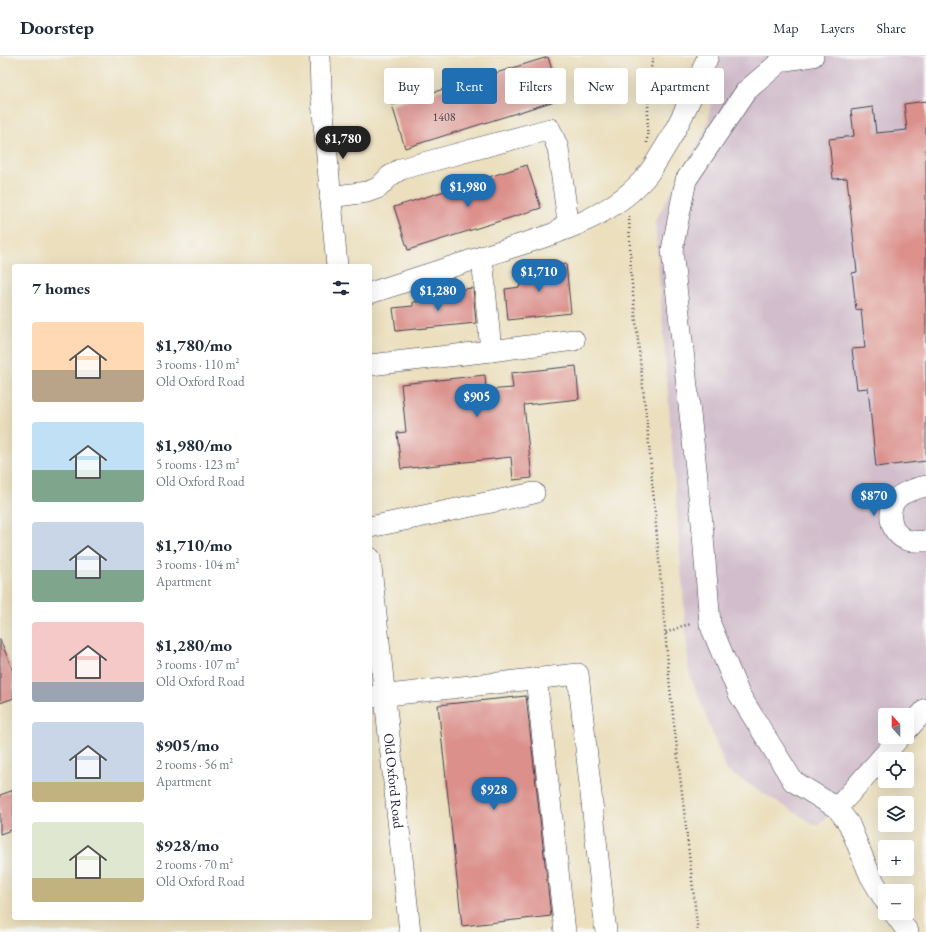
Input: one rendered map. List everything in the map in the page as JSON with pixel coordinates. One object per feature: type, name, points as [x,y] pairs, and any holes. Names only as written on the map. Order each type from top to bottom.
[{"type":"street","points":[[320,56],[321,90],[337,264]]},
{"type":"street","points":[[372,292],[556,233],[605,211],[619,202],[642,181],[672,138],[696,88],[708,56]]},
{"type":"street","points":[[813,56],[781,61],[746,91],[686,180],[672,250],[702,523],[710,624],[739,694],[793,780],[837,808],[849,824],[870,874],[878,888]]},
{"type":"street","points":[[330,197],[367,192],[378,188],[390,176],[401,169],[550,129],[558,148],[568,222],[556,233]]},
{"type":"street","points":[[482,257],[491,351]]},
{"type":"street","points":[[372,365],[574,340]]},
{"type":"street","points":[[926,486],[910,490],[897,498],[890,511],[891,522],[897,532],[907,540],[926,541]]},
{"type":"street","points":[[372,527],[534,493]]},
{"type":"street","name":"Old Oxford Road","points":[[372,597],[377,695],[410,932]]},
{"type":"street","points":[[377,695],[578,674],[606,932]]},
{"type":"street","points":[[536,678],[566,932]]},
{"type":"street","points":[[914,723],[926,710]]},
{"type":"street","points":[[837,808],[894,744]]},
{"type":"street","points":[[899,920],[908,932]]},
{"type":"path","points":[[651,170],[646,139],[649,80],[653,56]]},
{"type":"path","points":[[628,194],[631,274],[649,444],[670,688],[698,932]]},
{"type":"path","points":[[666,632],[692,624],[710,624]]},
{"type":"shaded area","points":[[719,56],[926,56],[926,723],[914,734],[914,708],[878,708],[878,744],[904,744],[895,752],[878,752],[878,768],[817,826],[727,771],[689,672],[655,221],[707,127],[711,104],[724,104],[724,68],[717,68]]},
{"type":"building","points":[[548,57],[551,68],[512,68]]},
{"type":"building","points":[[505,70],[505,104],[545,104],[405,148],[392,105],[434,104],[434,92],[442,90],[442,104],[497,104],[497,73]]},
{"type":"building","points":[[926,101],[926,461],[876,467],[868,388],[857,389],[852,349],[865,348],[861,309],[856,310],[852,273],[857,272],[847,178],[833,179],[829,139],[854,136],[851,110],[873,107],[876,133],[907,130],[904,104]]},
{"type":"building","points":[[527,165],[541,208],[408,250],[394,207]]},
{"type":"building","points":[[566,264],[571,313],[508,320],[505,289],[520,287],[518,269]]},
{"type":"building","points":[[473,288],[476,323],[396,331],[393,308],[413,306],[413,302],[434,300],[434,296],[455,295],[455,290]]},
{"type":"building","points":[[576,366],[579,399],[524,405],[532,478],[513,480],[511,457],[401,469],[397,433],[406,432],[401,384],[485,375],[486,390],[513,388],[511,373]]},
{"type":"building","points":[[0,639],[12,668],[12,699],[0,703]]},
{"type":"building","points":[[526,696],[551,916],[462,926],[438,705]]},
{"type":"building","points":[[12,791],[12,830],[0,834],[0,795]]}]
